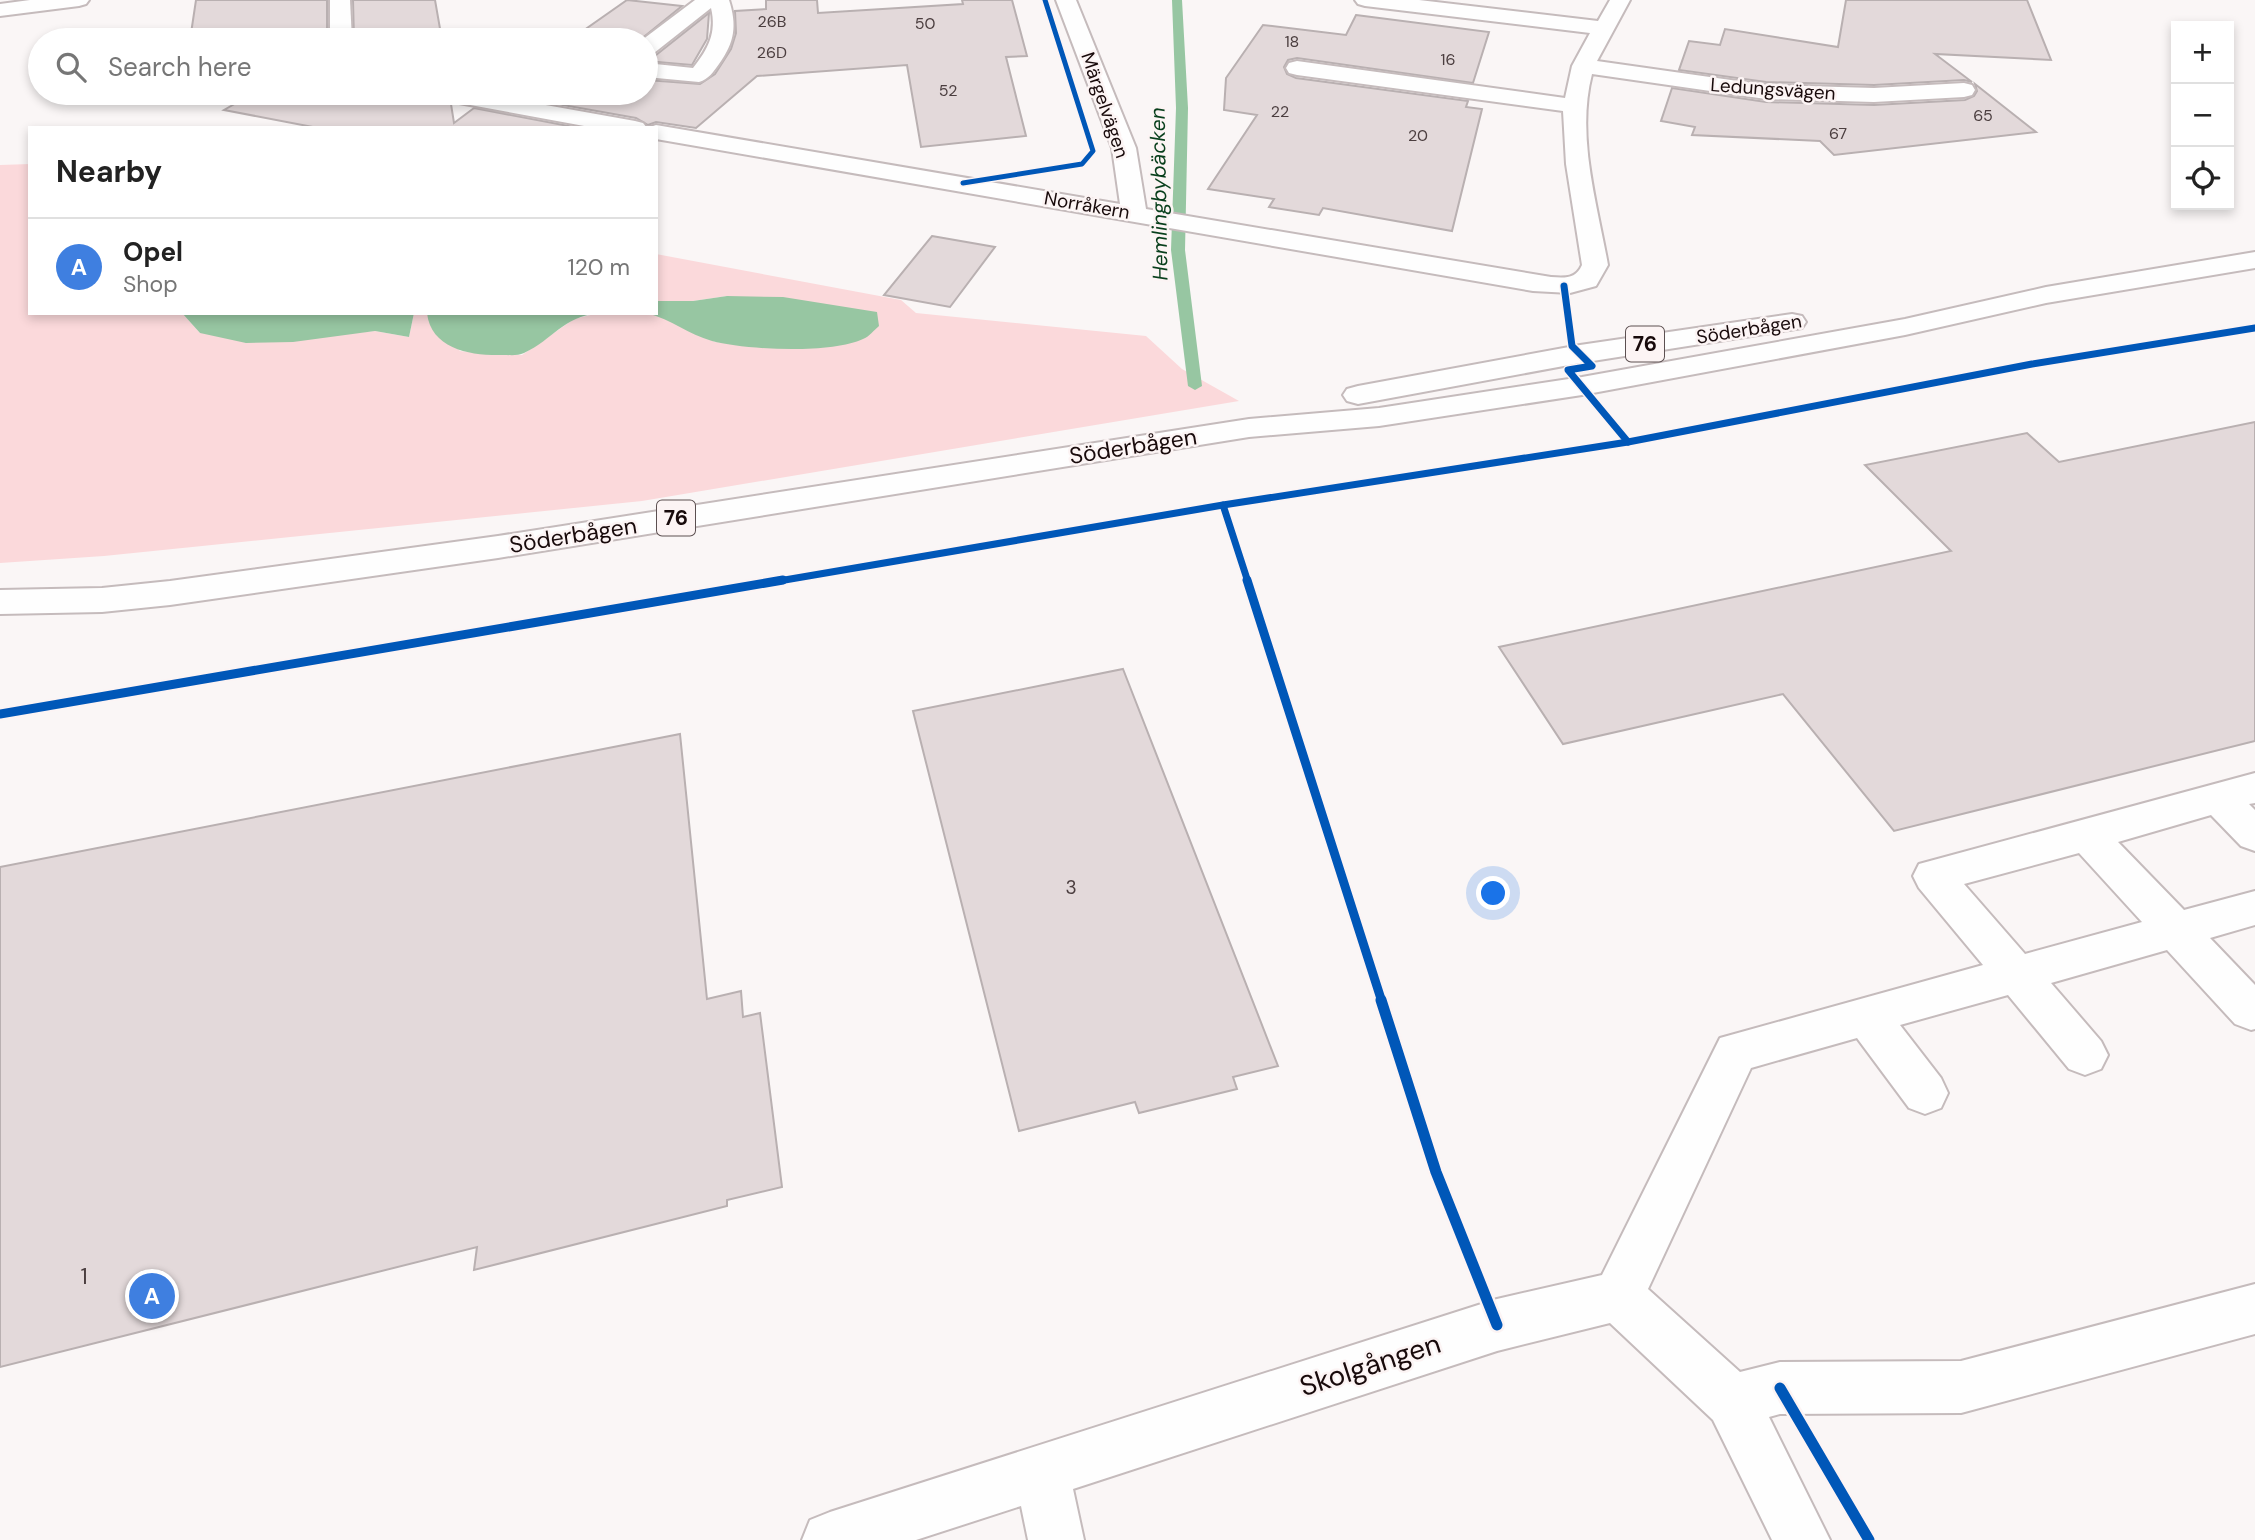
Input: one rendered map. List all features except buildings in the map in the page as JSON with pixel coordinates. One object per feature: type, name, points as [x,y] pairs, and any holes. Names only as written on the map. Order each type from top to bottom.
[{"type":"street","points":[[0,10],[79,0]]},
{"type":"street","points":[[340,0],[341,28]]},
{"type":"street","points":[[658,39],[708,0]]},
{"type":"street","points":[[658,71],[699,75],[722,45],[726,20],[719,0]]},
{"type":"street","name":"Märgelvägen","points":[[1066,0],[1124,148],[1134,214]]},
{"type":"street","points":[[1365,0],[1606,28]]},
{"type":"street","points":[[1297,68],[1574,106],[1583,66],[1620,0]]},
{"type":"street","name":"Ledungsvägen","points":[[1583,66],[1766,92],[1874,95],[1964,90]]},
{"type":"street","points":[[511,105],[625,126]]},
{"type":"street","points":[[562,114],[574,105]]},
{"type":"street","name":"Norråkern","points":[[658,132],[1564,286],[1588,279],[1595,264],[1576,141],[1574,106]]},
{"type":"street","name":"Söderbågen","points":[[0,603],[103,600],[170,593],[498,547],[1249,428],[1379,417],[1582,386],[1905,327],[2046,295],[2255,260]]},
{"type":"street","name":"Söderbågen","points":[[0,621],[103,600]]},
{"type":"street","points":[[2085,1055],[1933,876],[2237,793],[2255,835]]},
{"type":"street","points":[[2087,835],[2251,1012]]},
{"type":"street","points":[[1802,1540],[1732,1401],[1618,1296],[1736,1052],[2255,908]]},
{"type":"street","points":[[1867,1016],[1925,1093]]},
{"type":"street","name":"Skolgången","points":[[830,1540],[1497,1325],[1618,1296]]},
{"type":"street","points":[[1732,1401],[1780,1388],[1961,1387],[2255,1309]]},
{"type":"street","points":[[1042,1470],[1056,1540]]},
{"type":"shaded area","points":[[28,164],[28,315],[184,315],[200,333],[334,335],[375,331],[409,337],[414,315],[429,315],[460,351],[522,355],[574,319],[591,315],[654,315],[715,342],[788,348],[727,296],[693,301],[658,301],[658,254],[901,300],[916,313],[1146,336],[1182,369],[1239,401],[642,501],[104,556],[0,563],[0,165]]},
{"type":"shaded area","points":[[727,296],[783,297],[877,312],[879,326],[865,338],[831,347],[745,347],[712,341],[653,315],[658,315],[658,301],[693,301]]},
{"type":"shaded area","points":[[184,315],[414,315],[409,337],[375,331],[293,342],[246,343],[200,333]]},
{"type":"shaded area","points":[[428,315],[586,315],[567,324],[522,354],[511,355],[479,354],[455,348],[436,335]]},
{"type":"waterway","name":"Hemlingbybäcken","points":[[1177,0],[1182,108],[1178,250],[1195,386]]},
{"type":"cycle path","points":[[963,183],[1082,164],[1093,151],[1045,0]]},
{"type":"cycle path","points":[[1564,286],[1572,346],[1592,366],[1568,370],[1628,442]]},
{"type":"cycle path","points":[[0,714],[1223,505],[1628,442],[2032,364],[2255,328]]},
{"type":"cycle path","points":[[1223,505],[1436,1172],[1497,1325]]},
{"type":"cycle path","points":[[1780,1388],[1869,1540]]},
{"type":"place","name":"Opel","points":[[152,1296]]}]
